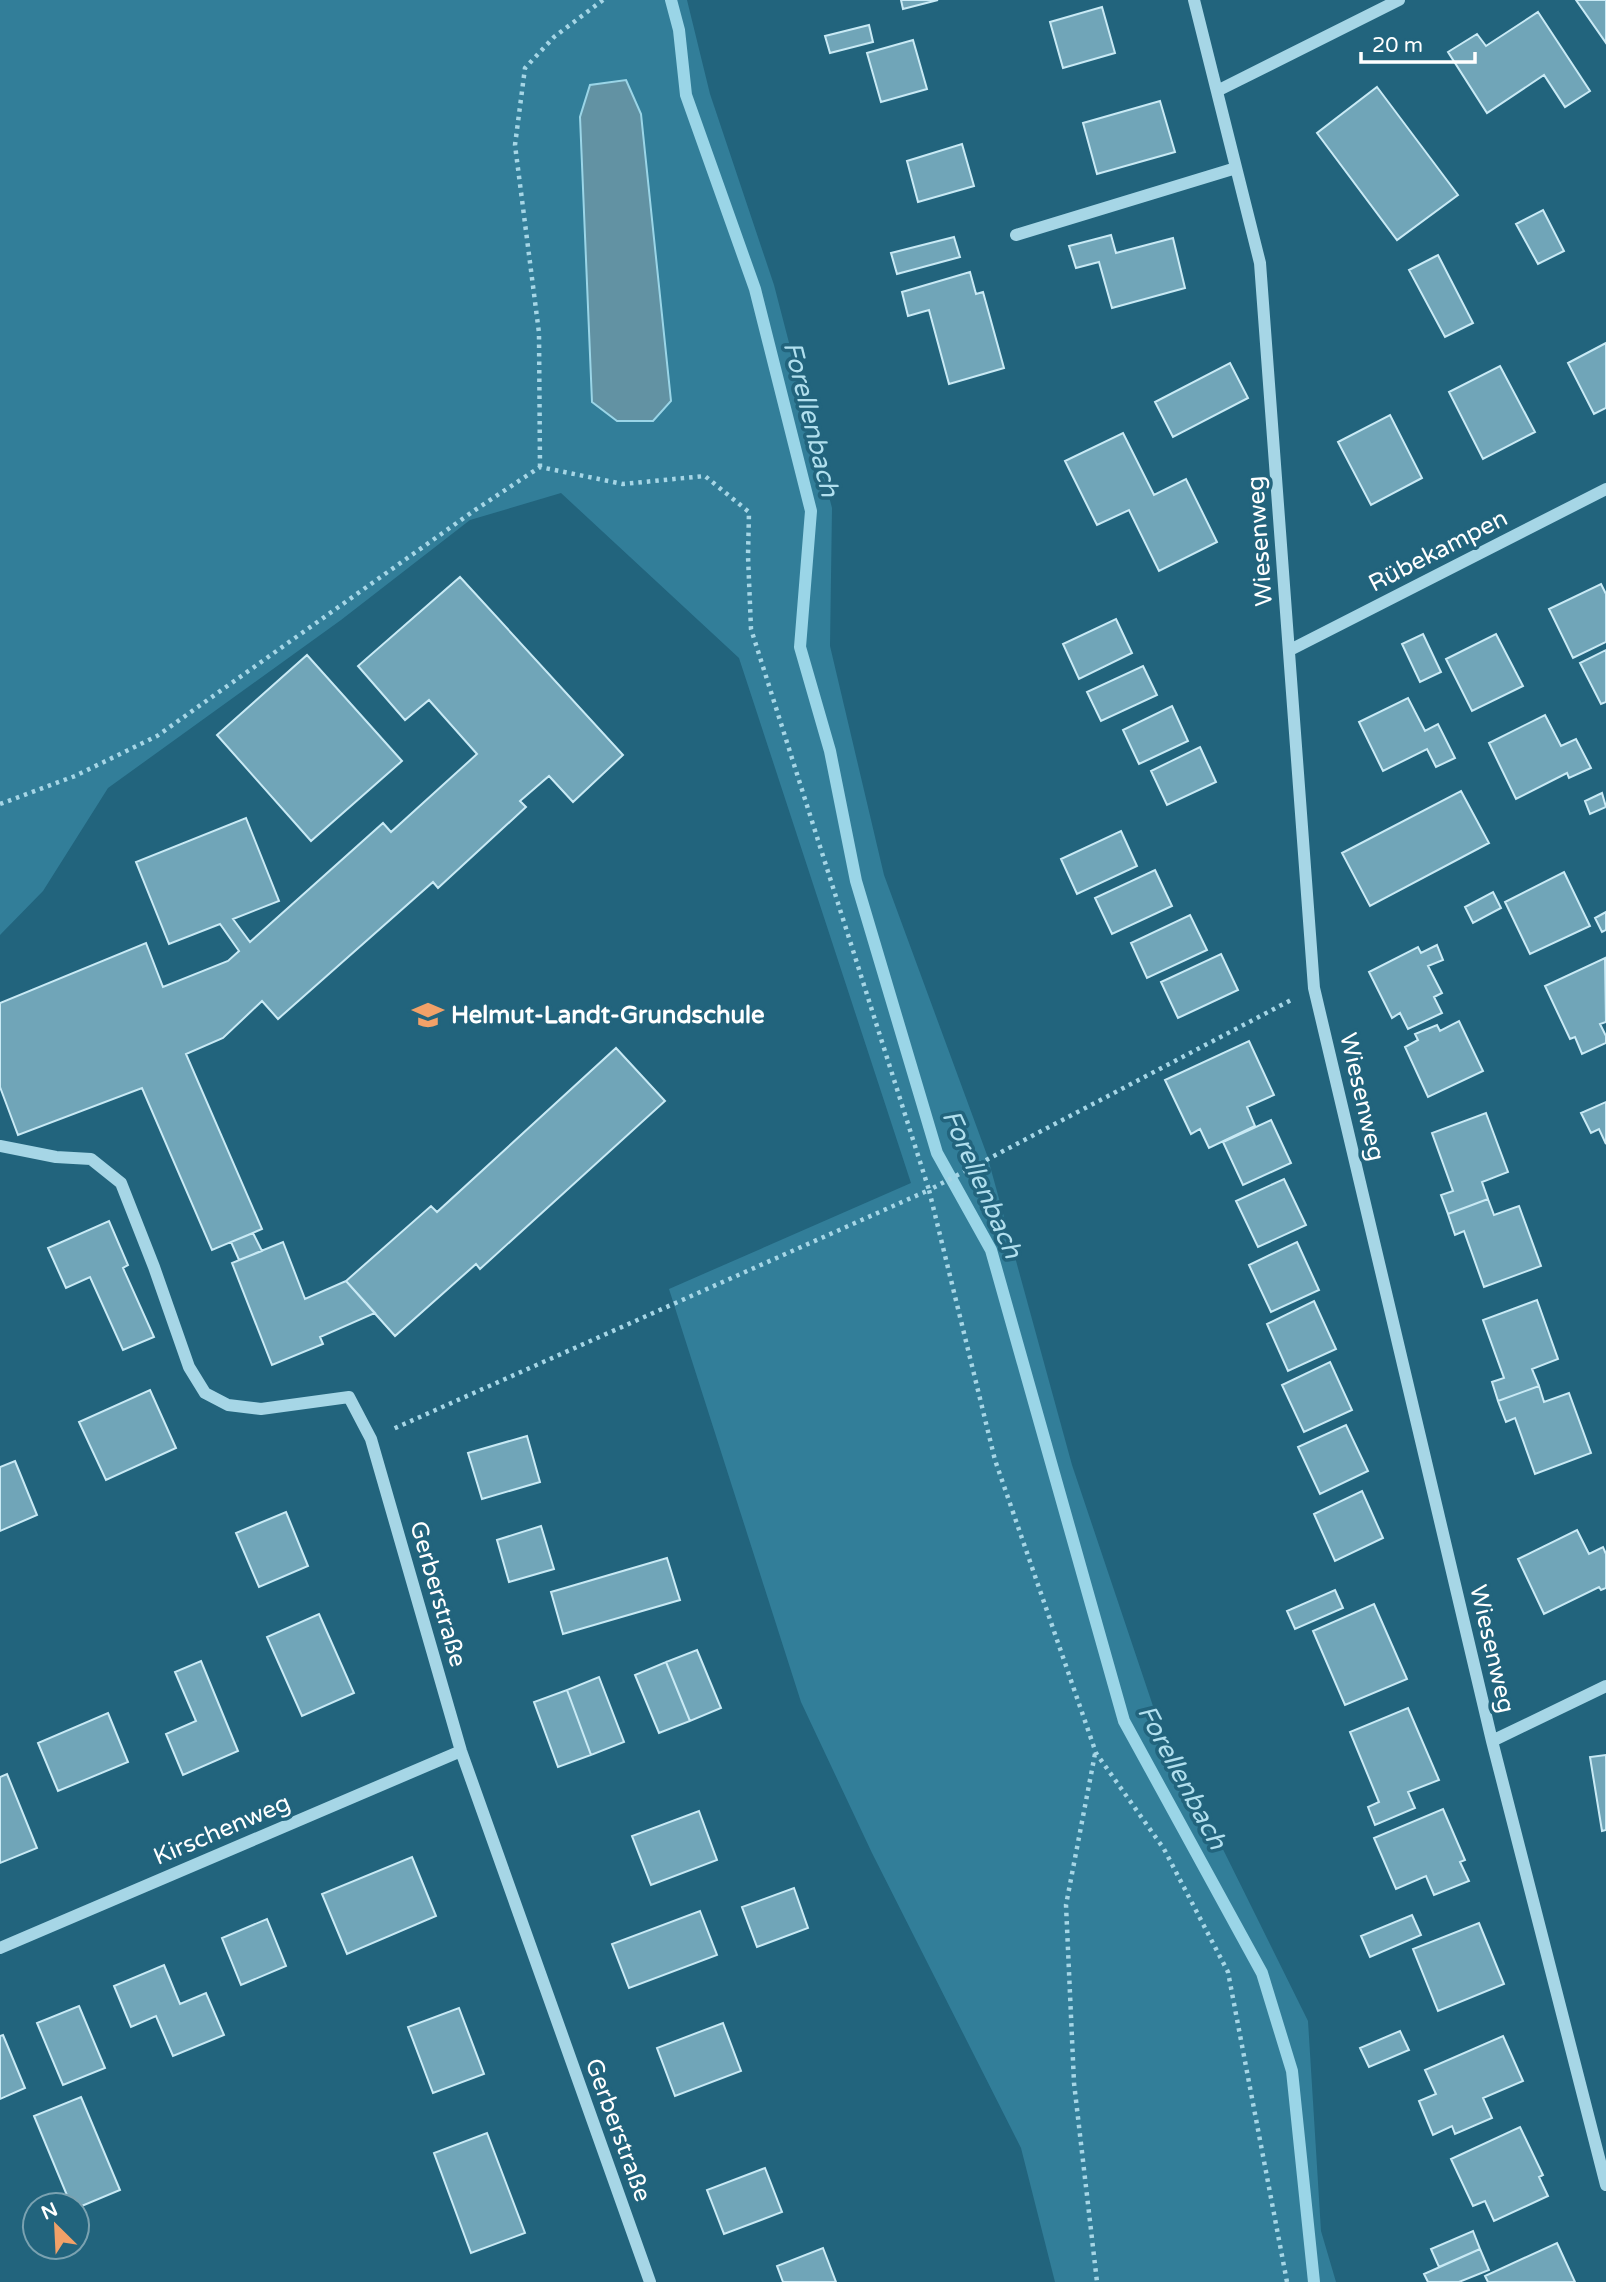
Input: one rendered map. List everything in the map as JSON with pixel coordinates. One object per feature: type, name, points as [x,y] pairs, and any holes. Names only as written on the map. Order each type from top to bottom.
[{"type":"street","name":"Wiesenweg","points":[[1194,0],[1260,263],[1314,988],[1492,1741],[1606,2185]]},
{"type":"street","points":[[1217,91],[1399,0]]},
{"type":"street","points":[[1016,235],[1236,168]]},
{"type":"street","name":"Rübekampen","points":[[1290,650],[1606,489]]},
{"type":"street","name":"Gerberstraße","points":[[0,1146],[56,1157],[91,1159],[121,1183],[154,1267],[188,1367],[205,1393],[228,1405],[261,1409],[349,1397],[371,1439],[461,1751],[650,2282]]},
{"type":"street","points":[[1492,1741],[1606,1686]]},
{"type":"street","name":"Kirschenweg","points":[[0,1948],[461,1751]]},
{"type":"path","points":[[540,467],[539,332],[515,145],[525,68],[554,37],[603,0]]},
{"type":"path","points":[[0,804],[75,776],[157,736],[475,510],[540,467],[623,484],[705,476],[749,512],[751,629],[929,1190],[995,1460],[1096,1753],[1164,1849],[1228,1972],[1287,2282]]},
{"type":"path","points":[[371,1439],[929,1190],[1314,988]]},
{"type":"path","points":[[1096,1753],[1066,1905],[1074,2083],[1097,2282]]},
{"type":"shaded area","points":[[0,0],[687,0],[710,94],[774,285],[832,508],[830,646],[884,875],[987,1155],[1072,1465],[1155,1712],[1308,2021],[1321,2231],[1336,2282],[1055,2282],[1021,2148],[872,1853],[801,1702],[669,1289],[911,1183],[739,658],[561,493],[470,520],[341,620],[108,788],[43,891],[0,935]]},
{"type":"shaded area","points":[[626,80],[641,114],[671,401],[653,421],[617,421],[592,402],[580,117],[590,85]]},
{"type":"building","points":[[901,0],[938,0],[903,9]]},
{"type":"building","points":[[1576,0],[1606,0],[1606,43]]},
{"type":"building","points":[[1102,7],[1115,53],[1063,68],[1050,22]]},
{"type":"building","points":[[1538,12],[1590,91],[1565,107],[1544,75],[1487,113],[1448,52],[1477,34],[1486,46]]},
{"type":"building","points":[[869,25],[873,42],[830,53],[825,36]]},
{"type":"building","points":[[913,40],[927,89],[881,102],[867,53]]},
{"type":"building","points":[[1377,87],[1458,195],[1397,240],[1317,133]]},
{"type":"building","points":[[1160,101],[1175,152],[1097,174],[1083,123]]},
{"type":"building","points":[[962,144],[974,186],[918,202],[907,161]]},
{"type":"building","points":[[1543,210],[1564,251],[1538,264],[1516,224]]},
{"type":"building","points":[[1111,235],[1116,253],[1173,238],[1185,288],[1112,308],[1099,262],[1076,268],[1069,246]]},
{"type":"building","points":[[954,237],[960,257],[897,274],[891,253]]},
{"type":"building","points":[[1438,255],[1473,323],[1445,337],[1409,270]]},
{"type":"building","points":[[970,272],[976,294],[983,292],[1004,368],[949,384],[929,310],[908,316],[902,292]]},
{"type":"building","points":[[1606,343],[1606,408],[1594,414],[1568,363]]},
{"type":"building","points":[[1230,363],[1248,398],[1173,437],[1155,402]]},
{"type":"building","points":[[1500,366],[1535,432],[1483,459],[1449,392]]},
{"type":"building","points":[[1390,415],[1422,478],[1371,505],[1338,442]]},
{"type":"building","points":[[1123,433],[1154,495],[1186,479],[1217,542],[1159,571],[1129,510],[1097,525],[1065,461]]},
{"type":"building","points":[[460,577],[623,755],[573,802],[549,776],[520,801],[526,807],[438,888],[433,882],[278,1019],[262,1001],[223,1038],[186,1054],[262,1229],[212,1250],[142,1088],[18,1135],[0,1087],[0,1003],[146,943],[163,987],[228,961],[239,951],[220,924],[169,944],[136,862],[246,818],[279,901],[233,919],[250,942],[383,823],[391,832],[477,754],[429,700],[405,720],[358,666]]},
{"type":"building","points":[[1601,584],[1606,594],[1606,642],[1573,658],[1549,609]]},
{"type":"building","points":[[1116,619],[1132,653],[1079,679],[1063,644]]},
{"type":"building","points":[[1423,634],[1441,672],[1420,682],[1402,644]]},
{"type":"building","points":[[1496,634],[1523,686],[1472,711],[1446,659]]},
{"type":"building","points":[[1606,650],[1606,702],[1601,704],[1580,663]]},
{"type":"building","points":[[307,655],[402,761],[311,841],[217,735]]},
{"type":"building","points":[[1143,666],[1157,695],[1101,721],[1087,692]]},
{"type":"building","points":[[1408,698],[1425,731],[1438,724],[1455,758],[1436,767],[1427,749],[1383,771],[1359,722]]},
{"type":"building","points":[[1172,706],[1188,741],[1139,764],[1123,730]]},
{"type":"building","points":[[1545,715],[1561,746],[1576,739],[1591,768],[1569,778],[1567,773],[1516,799],[1489,743]]},
{"type":"building","points":[[1200,747],[1216,782],[1167,805],[1151,771]]},
{"type":"building","points":[[1461,791],[1489,843],[1370,906],[1342,853]]},
{"type":"building","points":[[1602,793],[1606,807],[1590,814],[1585,801]]},
{"type":"building","points":[[1121,831],[1137,866],[1077,894],[1061,859]]},
{"type":"building","points":[[1155,870],[1172,906],[1112,934],[1095,898]]},
{"type":"building","points":[[1564,872],[1590,926],[1530,954],[1505,902]]},
{"type":"building","points":[[1493,892],[1501,908],[1473,923],[1465,907]]},
{"type":"building","points":[[1606,912],[1606,930],[1602,932],[1595,918]]},
{"type":"building","points":[[1190,915],[1207,950],[1147,978],[1131,943]]},
{"type":"building","points":[[1437,945],[1443,960],[1428,966],[1442,993],[1434,997],[1442,1013],[1408,1029],[1400,1013],[1392,1018],[1369,972],[1418,947],[1421,953]]},
{"type":"building","points":[[1221,954],[1238,990],[1178,1018],[1161,982]]},
{"type":"building","points":[[1605,958],[1606,1022],[1600,1024],[1606,1036],[1606,1043],[1582,1054],[1575,1037],[1570,1039],[1545,986]]},
{"type":"building","points":[[1459,1021],[1483,1071],[1428,1097],[1405,1047],[1418,1040],[1415,1034],[1437,1025],[1440,1031]]},
{"type":"building","points":[[1249,1041],[1274,1095],[1247,1107],[1255,1126],[1209,1148],[1200,1129],[1191,1134],[1165,1080]]},
{"type":"building","points":[[616,1048],[665,1101],[480,1269],[476,1264],[395,1336],[346,1281],[431,1206],[437,1212]]},
{"type":"building","points":[[1606,1102],[1606,1144],[1599,1129],[1591,1133],[1581,1113]]},
{"type":"building","points":[[1486,1113],[1508,1172],[1482,1182],[1488,1199],[1448,1214],[1441,1195],[1453,1191],[1432,1133]]},
{"type":"building","points":[[1271,1120],[1291,1163],[1243,1185],[1223,1142]]},
{"type":"building","points":[[1284,1179],[1306,1225],[1258,1247],[1236,1201]]},
{"type":"building","points":[[1488,1199],[1494,1215],[1519,1206],[1541,1266],[1484,1287],[1464,1231],[1455,1235],[1448,1214]]},
{"type":"building","points":[[109,1221],[128,1265],[123,1268],[154,1337],[123,1350],[90,1277],[66,1288],[48,1248]]},
{"type":"building","points":[[253,1233],[262,1251],[239,1260],[231,1242]]},
{"type":"building","points":[[283,1242],[305,1299],[346,1281],[375,1313],[320,1337],[323,1344],[272,1365],[232,1263]]},
{"type":"building","points":[[1297,1242],[1319,1290],[1271,1312],[1249,1265]]},
{"type":"building","points":[[1537,1300],[1558,1359],[1532,1369],[1539,1386],[1498,1401],[1492,1382],[1504,1378],[1483,1320]]},
{"type":"building","points":[[1314,1301],[1336,1349],[1288,1371],[1267,1324]]},
{"type":"building","points":[[1330,1362],[1352,1410],[1304,1432],[1282,1385]]},
{"type":"building","points":[[1539,1386],[1544,1402],[1569,1393],[1591,1453],[1535,1474],[1515,1418],[1506,1422],[1498,1401]]},
{"type":"building","points":[[150,1390],[176,1448],[106,1480],[79,1422]]},
{"type":"building","points":[[1346,1425],[1368,1471],[1320,1494],[1298,1447]]},
{"type":"building","points":[[527,1436],[540,1482],[482,1499],[468,1453]]},
{"type":"building","points":[[15,1461],[37,1515],[0,1531],[0,1467]]},
{"type":"building","points":[[1362,1491],[1383,1538],[1335,1561],[1314,1514]]},
{"type":"building","points":[[286,1512],[308,1566],[259,1587],[236,1533]]},
{"type":"building","points":[[541,1526],[554,1569],[509,1582],[497,1540]]},
{"type":"building","points":[[1577,1530],[1589,1554],[1603,1547],[1606,1554],[1606,1588],[1601,1590],[1599,1587],[1544,1614],[1518,1559]]},
{"type":"building","points":[[667,1558],[680,1600],[563,1634],[551,1592]]},
{"type":"building","points":[[1335,1590],[1343,1608],[1295,1629],[1287,1611]]},
{"type":"building","points":[[1374,1604],[1407,1679],[1345,1705],[1313,1631]]},
{"type":"building","points":[[319,1614],[354,1693],[302,1716],[267,1637]]},
{"type":"building","points":[[697,1650],[721,1708],[690,1721],[666,1662]]},
{"type":"building","points":[[201,1661],[238,1751],[183,1775],[166,1734],[196,1721],[175,1672]]},
{"type":"building","points":[[666,1662],[690,1721],[659,1733],[635,1675]]},
{"type":"building","points":[[599,1677],[624,1742],[591,1755],[567,1690]]},
{"type":"building","points":[[567,1690],[591,1755],[558,1767],[534,1702]]},
{"type":"building","points":[[1408,1708],[1439,1780],[1408,1792],[1415,1808],[1375,1825],[1368,1807],[1379,1802],[1350,1732]]},
{"type":"building","points":[[108,1713],[128,1762],[58,1791],[38,1743]]},
{"type":"building","points":[[1606,1755],[1606,1830],[1602,1831],[1590,1757]]},
{"type":"building","points":[[7,1774],[37,1848],[0,1863],[0,1777]]},
{"type":"building","points":[[1443,1809],[1465,1860],[1460,1862],[1469,1881],[1434,1895],[1426,1876],[1396,1889],[1374,1838]]},
{"type":"building","points":[[699,1811],[717,1860],[651,1885],[632,1836]]},
{"type":"building","points":[[412,1857],[436,1916],[347,1954],[322,1894]]},
{"type":"building","points":[[794,1888],[808,1928],[757,1947],[742,1907]]},
{"type":"building","points":[[700,1911],[717,1955],[629,1988],[612,1944]]},
{"type":"building","points":[[1412,1915],[1421,1935],[1370,1957],[1361,1936]]},
{"type":"building","points":[[267,1919],[286,1966],[241,1985],[222,1938]]},
{"type":"building","points":[[1479,1923],[1504,1984],[1438,2011],[1413,1949]]},
{"type":"building","points":[[164,1965],[180,2004],[206,1993],[224,2035],[173,2056],[156,2016],[131,2027],[114,1986]]},
{"type":"building","points":[[79,2006],[105,2068],[63,2085],[37,2023]]},
{"type":"building","points":[[459,2008],[484,2074],[433,2093],[408,2027]]},
{"type":"building","points":[[723,2023],[741,2071],[675,2096],[657,2048]]},
{"type":"building","points":[[1400,2031],[1409,2050],[1369,2067],[1360,2048]]},
{"type":"building","points":[[3,2035],[25,2088],[0,2099],[0,2036]]},
{"type":"building","points":[[1503,2036],[1523,2081],[1483,2098],[1492,2118],[1455,2134],[1452,2126],[1433,2135],[1419,2101],[1436,2094],[1425,2070]]},
{"type":"building","points":[[81,2097],[120,2190],[91,2202],[91,2191],[65,2191],[34,2116]]},
{"type":"building","points":[[1520,2127],[1543,2175],[1539,2177],[1548,2196],[1494,2221],[1485,2201],[1473,2206],[1451,2159]]},
{"type":"building","points":[[487,2133],[525,2233],[471,2253],[434,2153]]},
{"type":"building","points":[[765,2168],[782,2212],[724,2234],[707,2190]]},
{"type":"building","points":[[1473,2231],[1480,2249],[1439,2267],[1431,2249]]},
{"type":"building","points":[[1557,2243],[1575,2282],[1488,2282],[1485,2276]]},
{"type":"building","points":[[823,2248],[836,2282],[783,2282],[777,2266]]},
{"type":"building","points":[[1480,2249],[1489,2270],[1459,2282],[1428,2282],[1424,2274]]},
{"type":"waterway","name":"Forellenbach","points":[[671,0],[679,30],[686,95],[755,289],[811,511],[800,647],[830,751],[856,881],[937,1153],[991,1250],[1124,1721],[1262,1973],[1292,2071],[1314,2282]]},
{"type":"place","name":"Helmut-Landt-Grundschule","points":[[428,1015]]}]
